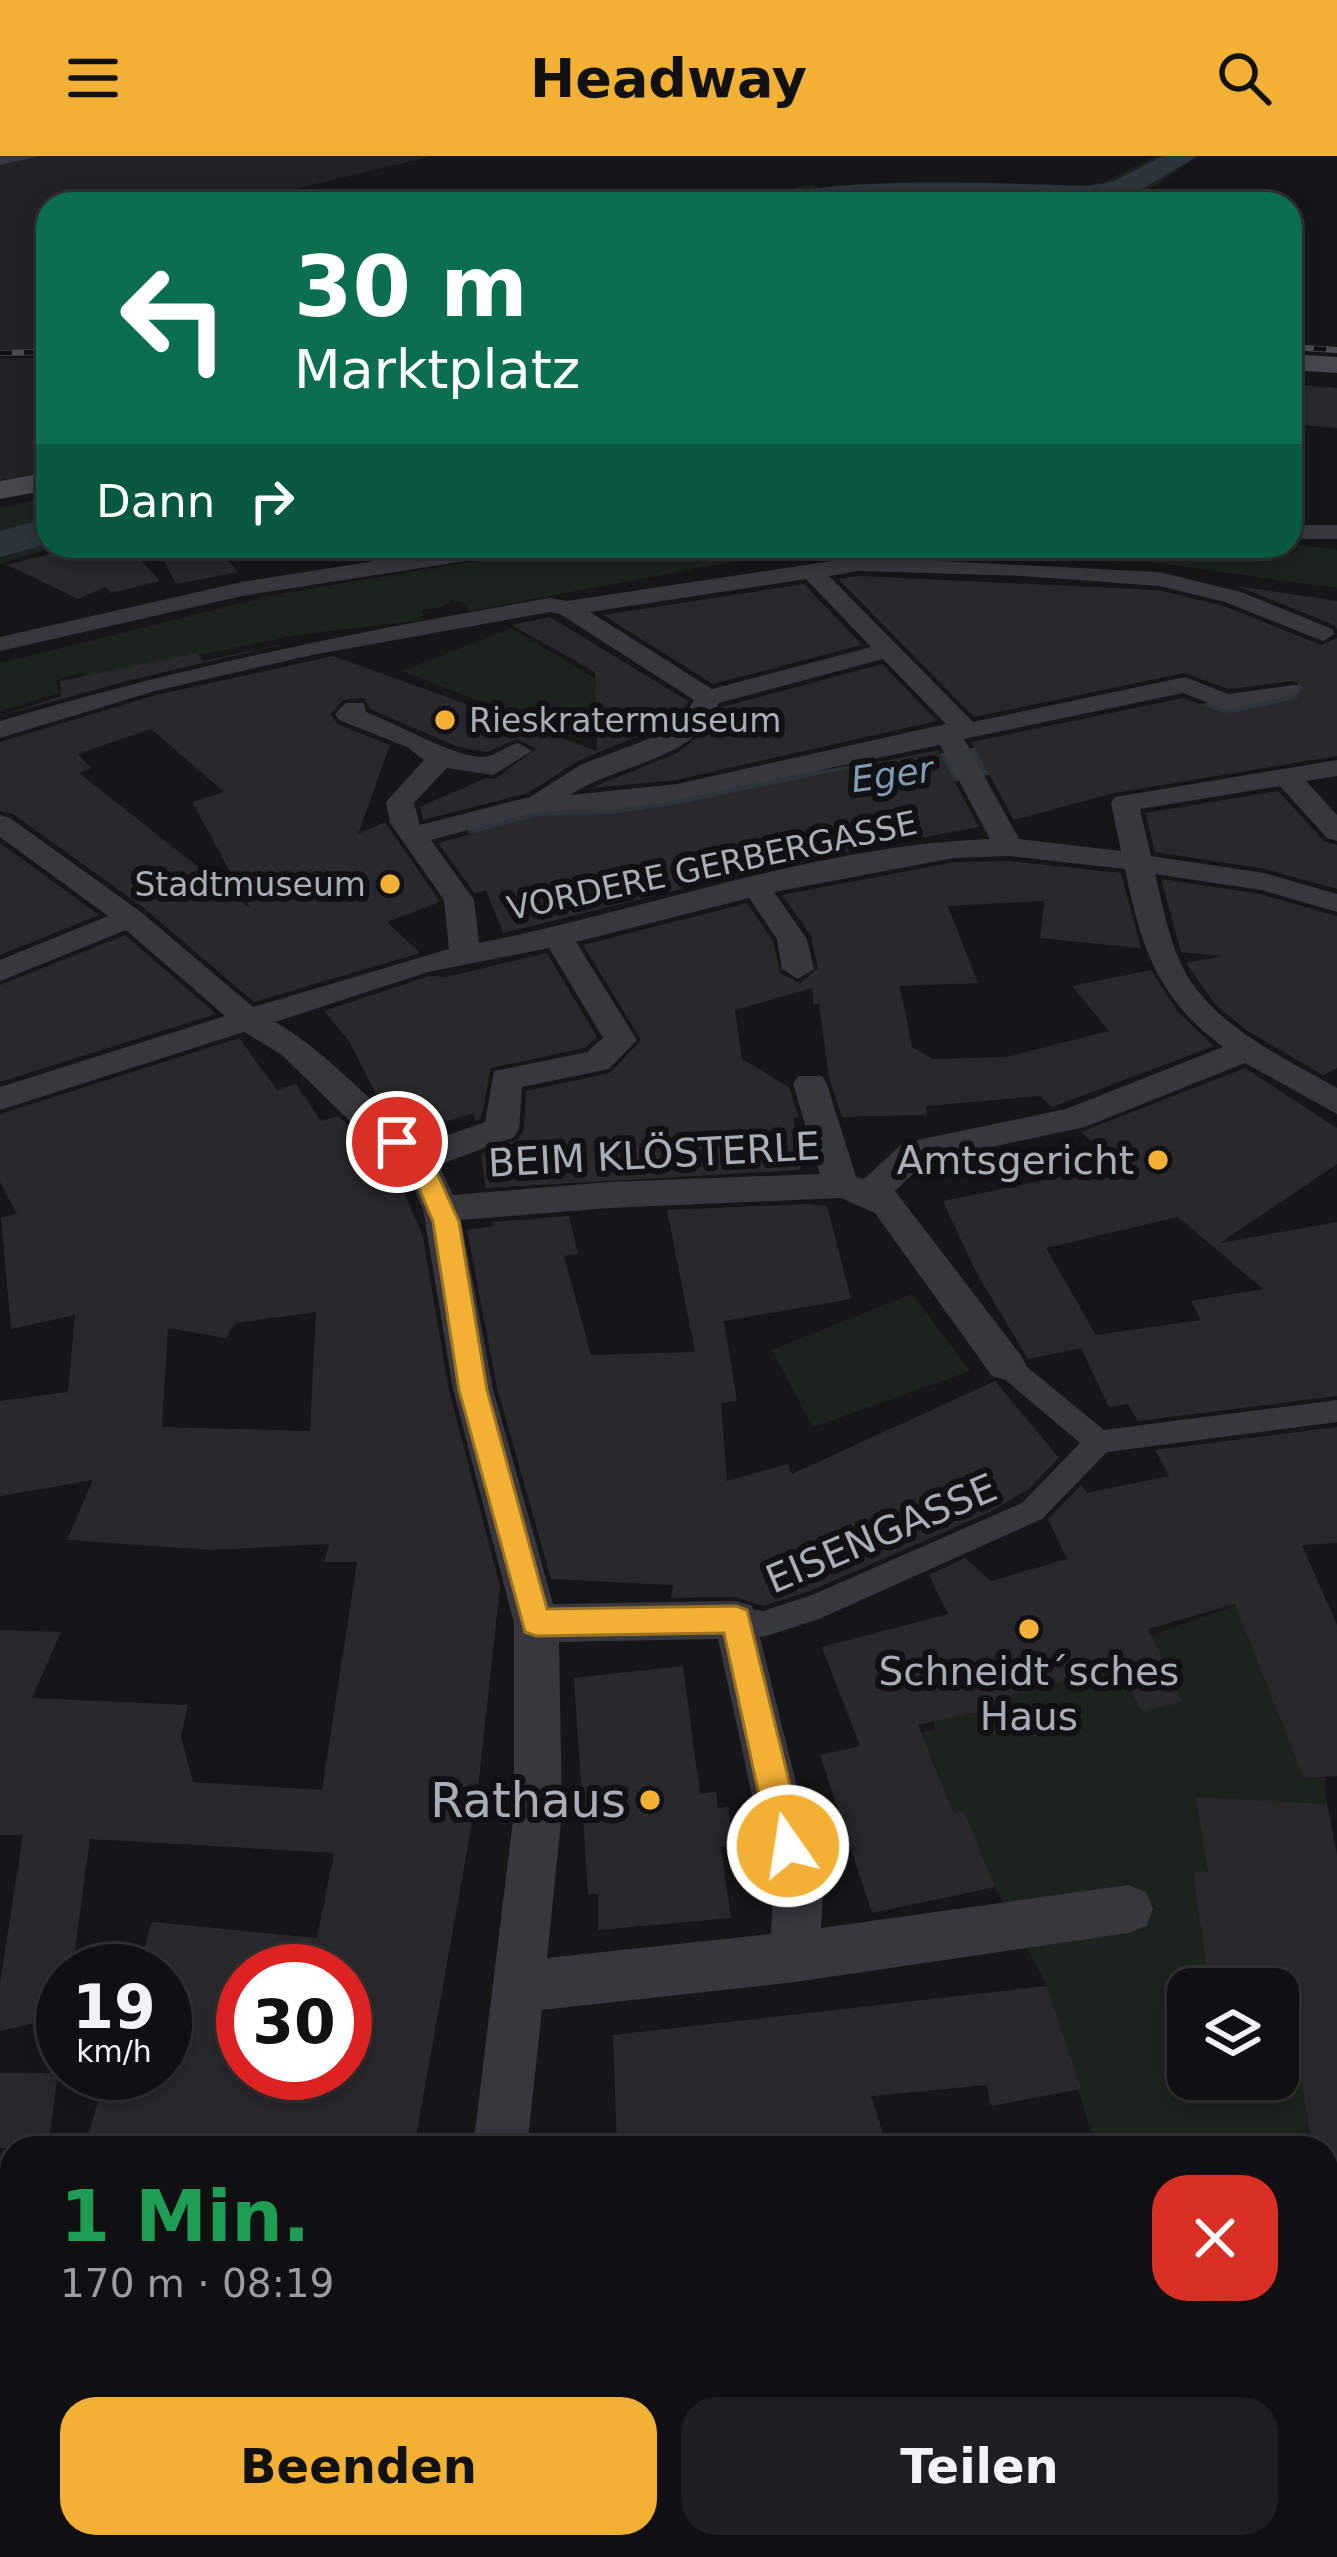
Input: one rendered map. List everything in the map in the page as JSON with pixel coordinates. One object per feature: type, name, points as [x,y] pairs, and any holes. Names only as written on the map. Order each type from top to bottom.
[{"type":"main road","points":[[1302,363],[1337,365]]},
{"type":"main road","points":[[0,490],[36,483]]},
{"type":"street","points":[[0,160],[31,156]]},
{"type":"street","points":[[1302,532],[1337,532]]},
{"type":"street","points":[[0,644],[242,589],[440,558]]},
{"type":"street","points":[[0,730],[148,685],[312,647],[550,605],[566,608],[859,564],[1160,579],[1233,597],[1323,634]]},
{"type":"street","points":[[814,574],[886,650],[961,747],[1009,847]]},
{"type":"street","points":[[566,608],[708,698],[886,650]]},
{"type":"street","points":[[412,836],[536,804],[610,802],[676,792],[894,743],[961,747],[1185,685],[1226,702],[1286,690]]},
{"type":"street","points":[[536,804],[591,771],[676,738],[706,711],[708,698]]},
{"type":"street","points":[[355,710],[348,714],[416,741],[440,759],[493,767],[518,751]]},
{"type":"street","points":[[440,759],[400,802],[412,836],[459,900],[465,955]]},
{"type":"street","points":[[1337,768],[1125,803],[1162,947],[1185,997],[1249,1049],[1337,1102]]},
{"type":"street","points":[[1286,776],[1337,832]]},
{"type":"street","points":[[0,824],[130,918],[250,1022],[294,1047],[374,1125],[419,1159],[441,1209],[473,1390],[499,1473],[529,1602],[540,1690],[538,1812],[502,2136]]},
{"type":"street","name":"VORDERE GERBERGASSE","points":[[0,1099],[422,964],[558,937],[756,887],[954,849],[1009,847],[1137,863],[1264,882],[1337,903]]},
{"type":"street","points":[[756,887],[793,939],[798,969]]},
{"type":"street","points":[[1,972],[130,918]]},
{"type":"street","points":[[419,1159],[502,1130],[506,1078],[597,1061],[615,1050],[621,1040],[614,1024],[558,937]]},
{"type":"street","points":[[856,1189],[915,1151],[1073,1119],[1249,1049]]},
{"type":"street","points":[[810,1084],[856,1189],[888,1204],[1006,1365],[1099,1442],[1337,1412]]},
{"type":"street","name":"BEIM KLÖSTERLE","points":[[441,1209],[609,1195],[856,1189]]},
{"type":"street","name":"EISENGASSE","points":[[736,1620],[763,1624],[819,1606],[1031,1511],[1099,1442]]},
{"type":"street","points":[[529,1602],[736,1620],[798,1892],[795,1957]]},
{"type":"street","points":[[521,1986],[795,1957],[1128,1909]]},
{"type":"shaded area","points":[[0,156],[433,156],[282,192],[36,192],[36,349],[0,350]]},
{"type":"shaded area","points":[[1156,156],[1197,156],[1141,192],[775,192],[813,184],[820,189],[1062,189],[1105,182]]},
{"type":"shaded area","points":[[0,358],[36,358],[36,474],[0,480]]},
{"type":"shaded area","points":[[36,500],[36,553],[0,564],[0,508]]},
{"type":"shaded area","points":[[1302,546],[1337,550],[1337,588],[1157,563],[988,558],[1302,558]]},
{"type":"shaded area","points":[[494,558],[792,558],[731,562],[470,611],[463,602],[451,600],[442,607],[422,610],[424,620],[295,635],[89,679],[82,673],[56,680],[59,693],[0,711],[0,663],[279,594]]},
{"type":"shaded area","points":[[511,628],[638,704],[579,740],[402,671]]},
{"type":"shaded area","points":[[912,1294],[970,1371],[813,1427],[772,1350]]},
{"type":"shaded area","points":[[1236,1605],[1304,1778],[1325,1777],[1327,1804],[1197,1797],[1208,1872],[1193,1873],[1222,1968],[1167,1968],[1167,2100],[1299,2100],[1300,2072],[1310,2136],[1092,2136],[1047,1986],[995,1887],[964,1812],[954,1814],[934,1763],[906,1770],[892,1740],[935,1729],[934,1722],[991,1709],[988,1702],[1119,1666],[1148,1637]]},
{"type":"building","points":[[1302,385],[1337,388],[1337,428],[1302,425]]},
{"type":"building","points":[[36,557],[139,558],[160,581],[111,593],[105,587],[78,599],[7,565]]},
{"type":"building","points":[[163,558],[225,558],[238,572],[176,584]]},
{"type":"building","points":[[859,576],[1158,590],[1224,606],[1321,645],[1337,638],[1337,756],[1114,793],[1014,820],[971,742],[1183,698],[1227,714],[1296,699],[1303,687],[1294,681],[1229,689],[1184,673],[974,717],[838,579]]},
{"type":"building","points":[[804,584],[862,645],[713,684],[603,615]]},
{"type":"building","points":[[1237,586],[1337,601],[1337,629],[1334,625]]},
{"type":"building","points":[[550,617],[688,701],[678,719],[578,761],[528,793],[423,820],[420,807],[486,778],[495,779],[536,749],[517,739],[487,752],[458,747],[370,709],[364,698],[343,700],[331,714],[337,724],[390,745],[358,834],[385,822],[440,902],[387,922],[420,953],[254,1002],[144,908],[13,814],[0,811],[0,742],[156,695],[333,656],[597,751],[595,672],[512,625]],"holes":[[[151,729],[224,792],[192,802],[250,908],[79,773],[91,768],[78,754]]]},
{"type":"building","points":[[294,642],[0,716],[61,696],[60,681],[197,653],[203,661]]},
{"type":"building","points":[[882,664],[937,721],[676,780],[591,788],[677,753],[711,726],[722,707]]},
{"type":"building","points":[[938,750],[979,827],[796,861],[503,933],[486,890],[475,894],[438,843],[537,816],[610,814],[678,804]]},
{"type":"building","points":[[1278,791],[1324,841],[1337,845],[1337,889],[1265,869],[1155,852],[1145,813]]},
{"type":"building","points":[[0,843],[99,915],[0,955]]},
{"type":"building","points":[[1009,861],[1121,873],[1141,948],[1040,938],[1044,901],[948,906],[978,983],[900,986],[912,1047],[933,1059],[1006,1057],[1109,1031],[1072,986],[1151,970],[1178,1012],[1214,1046],[1052,1107],[1040,1096],[926,1106],[927,1115],[842,1117],[829,1078],[819,1004],[813,1004],[812,988],[735,1010],[742,1059],[789,1087],[799,1118],[793,1118],[801,1170],[486,1188],[481,1154],[518,1139],[524,1129],[526,1091],[610,1073],[641,1040],[583,945],[747,903],[773,941],[780,973],[800,983],[818,968],[811,936],[782,895],[955,862]]},
{"type":"building","points":[[1161,879],[1260,894],[1337,916],[1337,1068],[1323,1075],[1246,1030],[1214,1003],[1186,963],[1222,956],[1181,952]]},
{"type":"building","points":[[125,935],[216,1014],[0,1082],[0,985]]},
{"type":"building","points":[[547,953],[597,1037],[585,1048],[491,1068],[481,1119],[475,1121],[474,1113],[414,1131],[380,1102],[349,1041],[324,1011],[429,976],[446,977]]},
{"type":"building","points":[[239,1038],[277,1090],[296,1084],[321,1121],[338,1116],[392,1163],[423,1237],[449,1390],[500,1586],[478,1789],[416,2136],[88,2136],[99,2100],[192,2100],[192,1944],[145,1944],[152,1922],[317,1938],[334,1853],[90,1839],[76,1944],[36,1944],[36,2023],[0,2031],[0,1983],[23,1835],[0,1835],[0,1630],[61,1632],[32,1698],[188,1705],[181,1737],[193,1782],[322,1790],[357,1562],[324,1562],[329,1544],[210,1550],[67,1540],[93,1480],[0,1496],[0,1401],[68,1392],[75,1315],[11,1329],[1,1217],[17,1214],[0,1182],[0,1114]],"holes":[[[316,1312],[310,1431],[162,1427],[168,1328],[226,1338],[235,1323]]]},
{"type":"building","points":[[1245,1068],[1337,1128],[1337,1164],[1220,1243],[1337,1222],[1337,1396],[1138,1421],[1128,1404],[1109,1407],[1081,1348],[1028,1359],[976,1272],[943,1201],[1119,1165],[1081,1132]],"holes":[[[1178,1217],[1263,1289],[1191,1301],[1201,1320],[1096,1335],[1046,1248]]]},
{"type":"building","points":[[827,1206],[851,1299],[724,1321],[737,1401],[721,1403],[727,1481],[788,1464],[792,1474],[995,1381],[1059,1458],[1029,1489],[990,1512],[810,1591],[763,1606],[736,1597],[671,1598],[673,1585],[551,1579],[497,1388],[467,1230],[493,1226],[492,1222],[569,1216],[578,1254],[564,1256],[591,1355],[695,1352],[667,1210]]},
{"type":"building","points":[[1337,1427],[1337,1543],[1302,1545],[1337,1625],[1337,1776],[1304,1778],[1235,1604],[1148,1629],[1183,1702],[1141,1711],[1120,1666],[988,1702],[992,1709],[918,1725],[954,1814],[964,1811],[995,1887],[872,1913],[820,1755],[860,1746],[822,1647],[948,1614],[929,1575],[965,1558],[991,1581],[1067,1559],[1048,1519],[1081,1485],[1087,1493],[1169,1476],[1155,1450]]},
{"type":"building","name":"Rathaus","points":[[683,1666],[700,1794],[716,1792],[718,1808],[728,1807],[733,1845],[721,1847],[731,1918],[598,1930],[598,1894],[588,1894],[574,1678]]},
{"type":"building","points":[[1196,1797],[1327,1804],[1337,1854],[1337,2136],[1310,2136],[1299,2072],[1299,1968],[1207,1968],[1193,1872],[1208,1872]]},
{"type":"building","points":[[1047,1986],[1081,2089],[991,2106],[987,2085],[871,2096],[884,2136],[617,2136],[613,2035]]},
{"type":"building","points":[[0,2073],[36,2073],[36,2100],[54,2100],[50,2136],[0,2136]]},
{"type":"waterway","points":[[1108,192],[1184,156]]},
{"type":"waterway","points":[[0,544],[36,534]]},
{"type":"waterway","name":"Eger","points":[[494,831],[957,766],[1222,715],[1314,695],[1337,684]]},
{"type":"railway","points":[[1302,348],[1337,350]]},
{"type":"railway","points":[[0,353],[36,352]]},
{"type":"place","name":"Rieskratermuseum","points":[[445,720]]},
{"type":"place","name":"Stadtmuseum","points":[[390,884]]},
{"type":"place","name":"Amtsgericht","points":[[1158,1160]]},
{"type":"place","name":"Schneidt´sches Haus","points":[[1029,1629]]},
{"type":"place","name":"Rathaus","points":[[650,1800]]},
{"type":"route","points":[[397,1142],[419,1159],[446,1222],[473,1390],[536,1623],[736,1620],[788,1846]]}]
